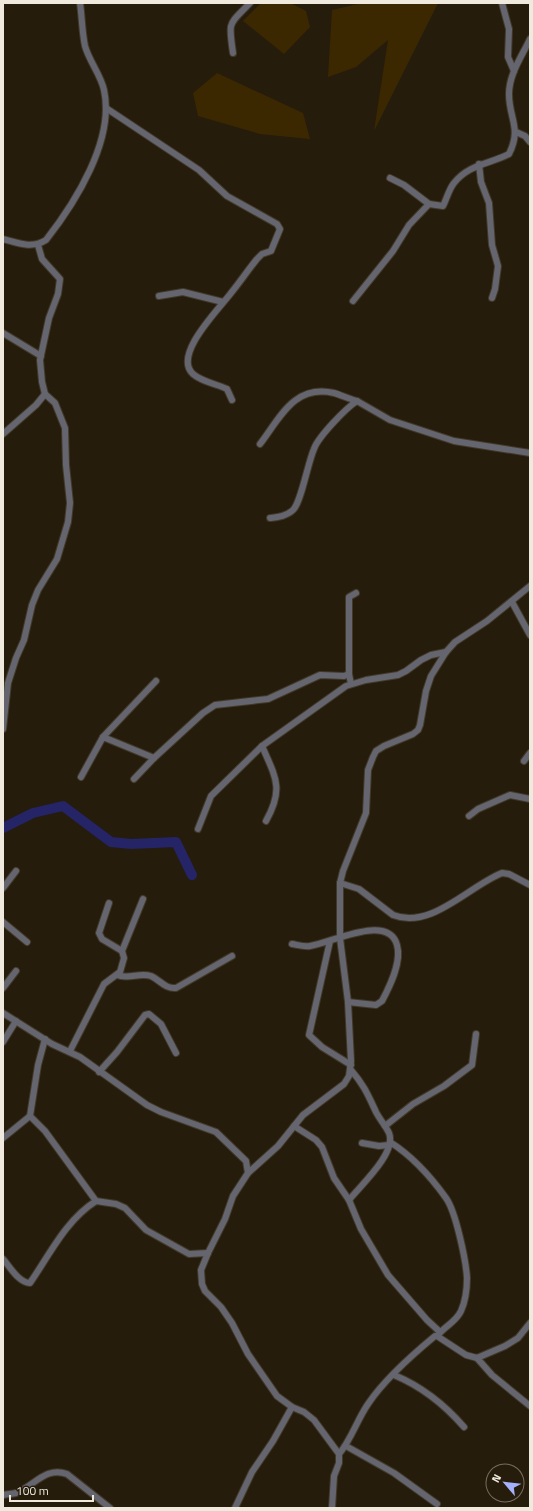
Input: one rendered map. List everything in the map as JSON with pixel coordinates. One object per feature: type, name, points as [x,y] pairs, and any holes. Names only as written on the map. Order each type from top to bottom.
[{"type":"street","points":[[3,239],[22,244],[38,245],[46,240],[93,165],[100,147],[106,108],[101,81],[85,46],[80,3]]},
{"type":"street","points":[[233,53],[231,24],[239,12],[250,3]]},
{"type":"street","points":[[502,3],[509,30],[508,57],[514,71]]},
{"type":"street","points":[[390,178],[404,185],[429,204],[443,206],[453,184],[463,173],[479,164],[498,160],[509,154],[516,132],[510,109],[509,93],[514,71],[530,39]]},
{"type":"street","points":[[106,108],[199,170],[227,196],[277,224],[279,233],[271,251],[262,254],[257,259],[209,318],[190,354],[189,367],[193,374],[210,383],[227,389],[232,400]]},
{"type":"street","points":[[516,132],[525,136],[530,142]]},
{"type":"street","points":[[479,164],[481,182],[489,203],[492,245],[498,266],[495,289],[492,298]]},
{"type":"street","points":[[353,301],[393,251],[410,225],[429,204]]},
{"type":"street","points":[[3,729],[8,683],[16,658],[24,640],[32,605],[38,590],[57,559],[68,522],[70,503],[66,465],[65,428],[55,403],[45,394],[42,382],[41,356],[48,318],[58,294],[60,279],[42,259],[38,245]]},
{"type":"street","points":[[159,296],[183,292],[223,302]]},
{"type":"street","points":[[3,333],[41,356]]},
{"type":"street","points":[[260,444],[290,403],[302,395],[313,392],[333,393],[357,401],[390,420],[449,439],[530,453]]},
{"type":"street","points":[[3,434],[36,405],[45,394]]},
{"type":"street","points":[[270,518],[284,515],[293,510],[299,503],[302,485],[314,448],[320,438],[349,406],[357,401]]},
{"type":"street","points":[[332,1508],[334,1476],[339,1463],[339,1454],[314,1420],[304,1412],[292,1407],[277,1396],[268,1384],[221,1307],[204,1291],[200,1277],[201,1270],[225,1219],[233,1196],[248,1173],[278,1146],[294,1126],[313,1107],[344,1084],[351,1068],[348,1002],[340,938],[340,883],[343,870],[366,813],[369,764],[376,751],[413,734],[418,730],[426,691],[432,676],[446,652],[456,642],[512,602],[530,586]]},
{"type":"street","points":[[351,684],[349,674],[349,597],[356,593]]},
{"type":"street","points":[[512,602],[530,635]]},
{"type":"street","points":[[198,829],[212,796],[262,746],[351,684],[398,675],[431,655],[446,652]]},
{"type":"street","points":[[134,779],[154,758],[208,709],[215,705],[268,700],[320,675],[344,676],[349,674]]},
{"type":"street","points":[[81,777],[103,737],[156,681]]},
{"type":"street","points":[[103,737],[154,758]]},
{"type":"street","points":[[262,746],[278,789],[275,801],[266,821]]},
{"type":"street","points":[[524,761],[530,753]]},
{"type":"street","points":[[469,816],[478,809],[510,795],[530,799]]},
{"type":"street","points":[[3,888],[16,871]]},
{"type":"street","points":[[340,883],[359,889],[399,918],[417,918],[466,895],[502,873],[509,874],[530,885]]},
{"type":"street","points":[[70,1051],[104,984],[117,975],[124,958],[122,951],[143,899]]},
{"type":"street","points":[[109,903],[99,933],[102,939],[122,951]]},
{"type":"street","points":[[3,922],[27,942]]},
{"type":"street","points":[[292,944],[309,947],[365,931],[384,931],[392,936],[398,950],[398,959],[382,1001],[376,1005],[348,1002]]},
{"type":"street","points":[[330,942],[319,987],[317,1007],[309,1034],[322,1047],[351,1068],[365,1087],[377,1114],[389,1134],[390,1144],[380,1164],[349,1200]]},
{"type":"street","points":[[117,975],[129,978],[141,975],[150,976],[166,987],[176,988],[232,956]]},
{"type":"street","points":[[3,988],[16,971]]},
{"type":"street","points":[[3,1013],[45,1039],[70,1051],[147,1105],[161,1112],[216,1132],[246,1161],[248,1173]]},
{"type":"street","points":[[99,1072],[117,1052],[144,1015],[149,1014],[161,1024],[176,1053]]},
{"type":"street","points":[[3,1042],[16,1022]]},
{"type":"street","points":[[385,1126],[413,1104],[444,1086],[472,1065],[476,1034]]},
{"type":"street","points":[[3,1138],[30,1116],[38,1065],[45,1039]]},
{"type":"street","points":[[30,1116],[45,1131],[96,1201],[125,1208],[146,1230],[189,1254],[208,1253]]},
{"type":"street","points":[[294,1126],[316,1140],[322,1147],[334,1178],[349,1200],[361,1229],[388,1275],[439,1334],[466,1355],[478,1358],[492,1375],[530,1406]]},
{"type":"street","points":[[339,1454],[346,1446],[358,1419],[369,1402],[384,1384],[456,1318],[462,1308],[465,1296],[466,1270],[457,1228],[446,1198],[417,1164],[390,1144],[372,1146],[362,1143]]},
{"type":"street","points":[[3,1259],[15,1274],[26,1283],[30,1283],[54,1244],[84,1209],[96,1201]]},
{"type":"street","points":[[478,1358],[505,1346],[518,1338],[530,1323]]},
{"type":"street","points":[[394,1375],[411,1382],[427,1392],[445,1406],[464,1427]]},
{"type":"street","points":[[235,1508],[252,1472],[273,1441],[292,1407]]},
{"type":"street","points":[[346,1446],[394,1473],[437,1504]]},
{"type":"street","points":[[3,1495],[17,1492],[48,1474],[61,1472],[68,1474],[110,1508]]},
{"type":"shaded area","points":[[261,3],[290,3],[306,11],[310,27],[284,54],[243,21]]},
{"type":"shaded area","points":[[362,3],[438,3],[374,131],[388,40],[356,67],[328,77],[332,10]]},
{"type":"shaded area","points":[[217,73],[303,113],[310,139],[260,134],[198,116],[193,93]]},
{"type":"waterway","points":[[3,828],[33,813],[63,806],[111,842],[131,844],[176,842],[192,875]]}]
